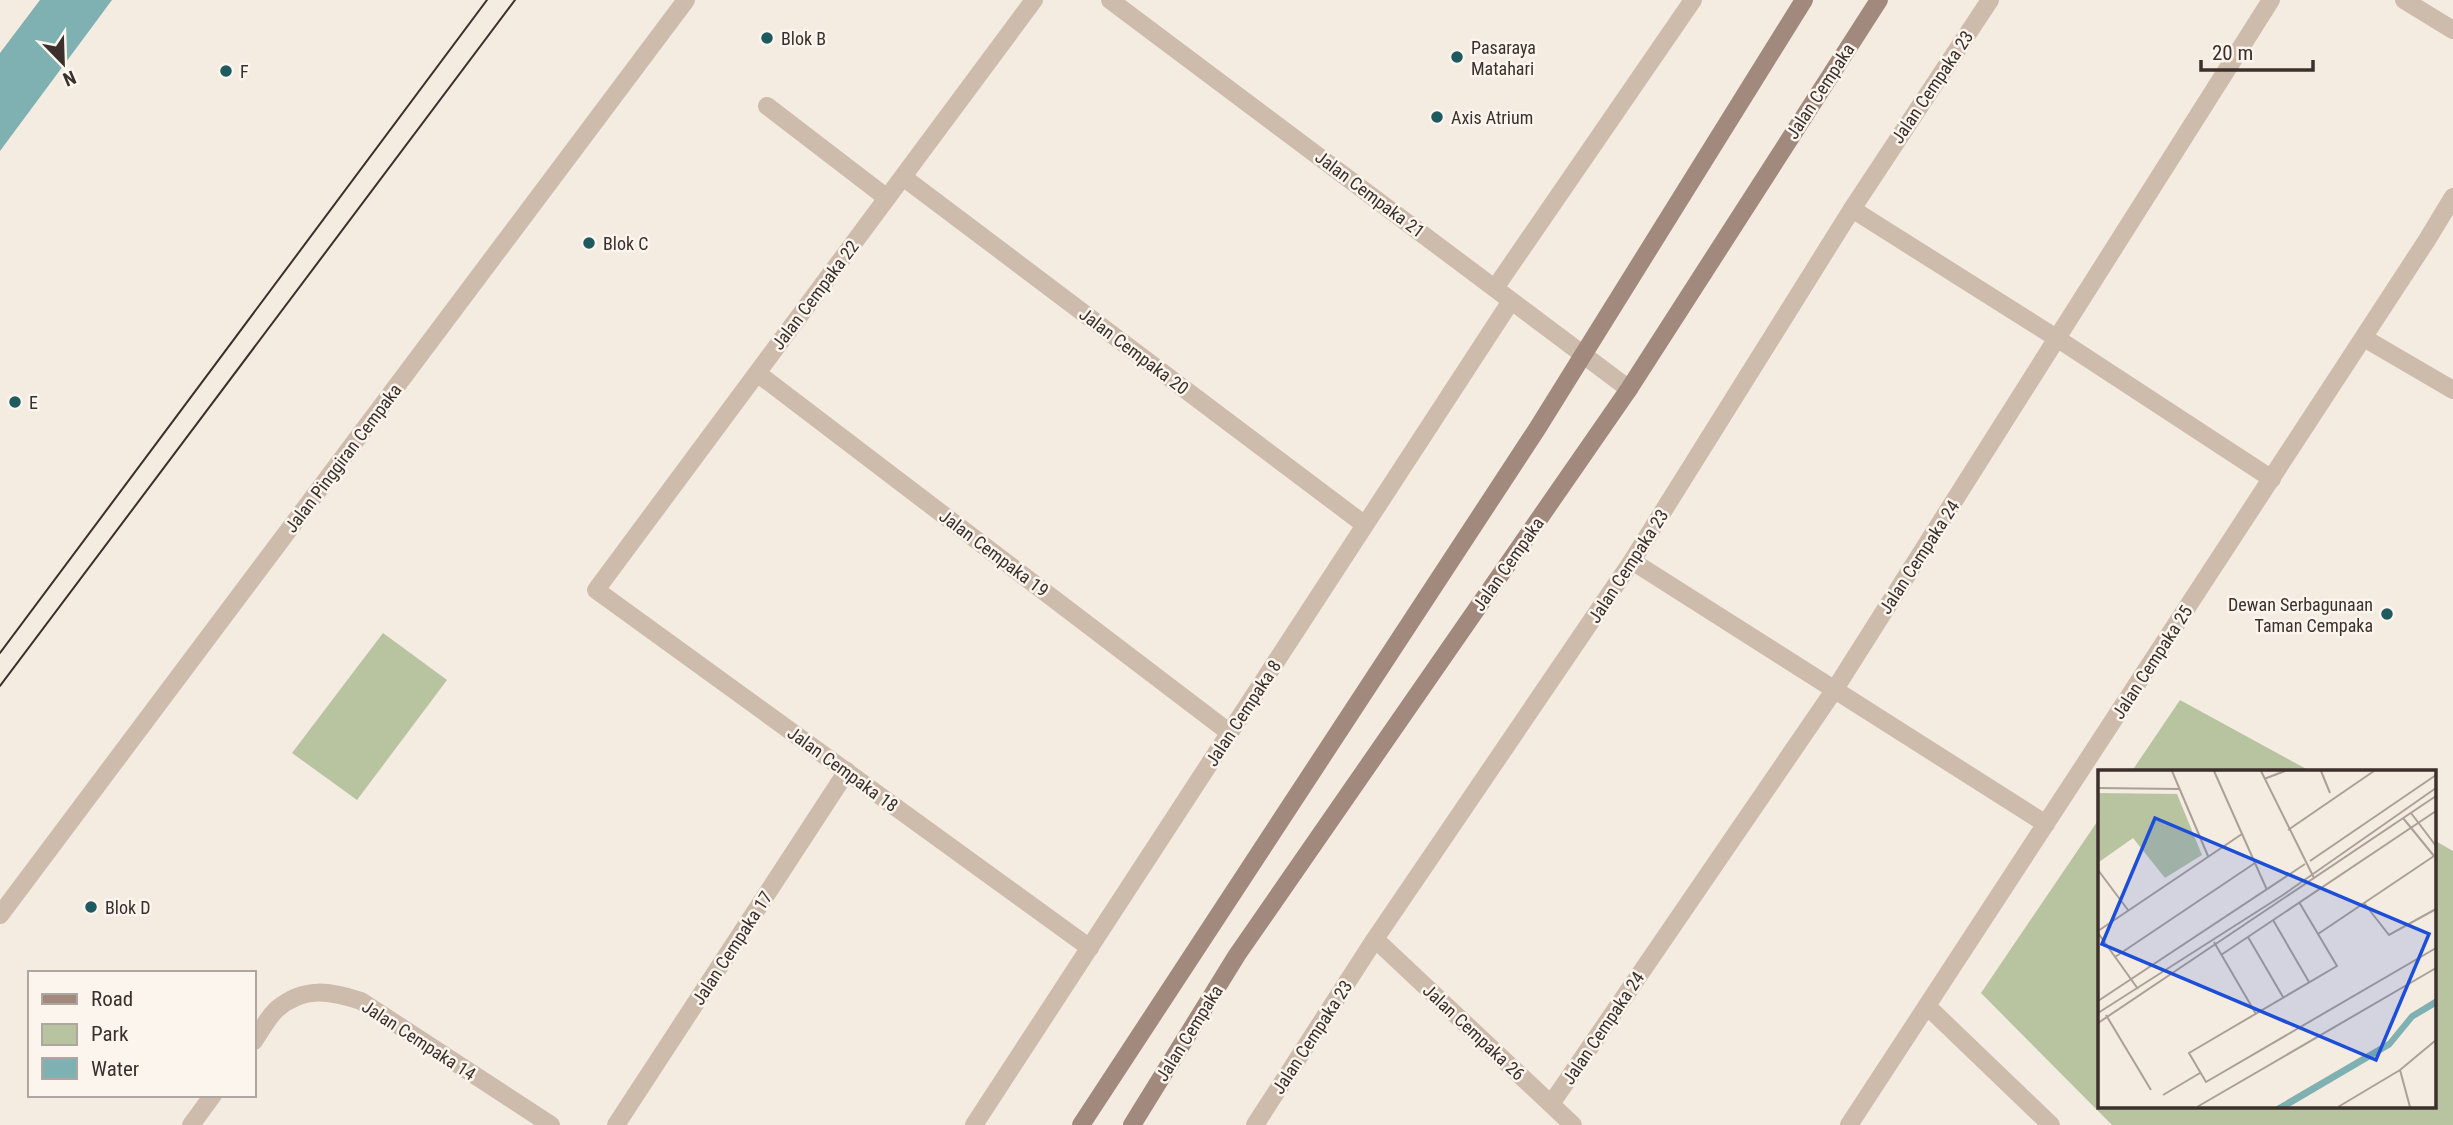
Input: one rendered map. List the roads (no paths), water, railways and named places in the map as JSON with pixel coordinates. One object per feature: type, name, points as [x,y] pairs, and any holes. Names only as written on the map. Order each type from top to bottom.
[{"type":"main road","points":[[1081,1125],[1585,355],[1804,0]]},
{"type":"main road","name":"Jalan Cempaka","points":[[1132,1125],[1237,955],[1629,389],[1879,0]]},
{"type":"street","name":"Jalan Pinggiran Cempaka","points":[[0,915],[686,0]]},
{"type":"street","name":"Jalan Cempaka 22","points":[[596,590],[1034,0]]},
{"type":"street","name":"Jalan Cempaka 21","points":[[1110,0],[1629,389]]},
{"type":"street","points":[[1495,288],[1693,0]]},
{"type":"street","name":"Jalan Cempaka 23","points":[[1255,1125],[1375,939],[1632,561],[1852,209],[1990,0]]},
{"type":"street","name":"Jalan Cempaka 24","points":[[1551,1104],[1835,689],[2272,0]]},
{"type":"street","points":[[2404,0],[2453,30]]},
{"type":"street","points":[[767,106],[887,198]]},
{"type":"street","name":"Jalan Cempaka 20","points":[[903,177],[1365,525]]},
{"type":"street","name":"Jalan Cempaka 25","points":[[1849,1125],[2364,338],[2453,197]]},
{"type":"street","points":[[1852,209],[2272,479]]},
{"type":"street","name":"Jalan Cempaka 8","points":[[974,1125],[1511,300]]},
{"type":"street","points":[[2364,338],[2453,390]]},
{"type":"street","name":"Jalan Cempaka 19","points":[[757,373],[1230,733]]},
{"type":"street","points":[[1632,561],[2046,824]]},
{"type":"street","name":"Jalan Cempaka 18","points":[[596,590],[1090,948]]},
{"type":"street","name":"Jalan Cempaka 17","points":[[616,1125],[847,771]]},
{"type":"street","name":"Jalan Cempaka 26","points":[[1375,939],[1573,1125]]},
{"type":"street","name":"Jalan Cempaka 14","points":[[256,1038],[277,1010],[304,993],[333,992],[361,1001],[551,1125]]},
{"type":"street","points":[[1927,1006],[2051,1125]]},
{"type":"street","points":[[191,1125],[212,1097]]},
{"type":"water","points":[[40,0],[112,0],[0,151],[0,53]]},
{"type":"tram line","points":[[0,653],[487,0]]},
{"type":"tram line","points":[[0,686],[515,0]]},
{"type":"place","name":"Blok B","points":[[767,38]]},
{"type":"place","name":"Pasaraya Matahari","points":[[1457,57]]},
{"type":"place","name":"F","points":[[226,71]]},
{"type":"place","name":"Axis Atrium","points":[[1437,117]]},
{"type":"place","name":"Blok C","points":[[589,243]]},
{"type":"place","name":"E","points":[[15,402]]},
{"type":"place","name":"Dewan Serbagunaan Taman Cempaka","points":[[2387,614]]},
{"type":"place","name":"Blok D","points":[[91,907]]}]
